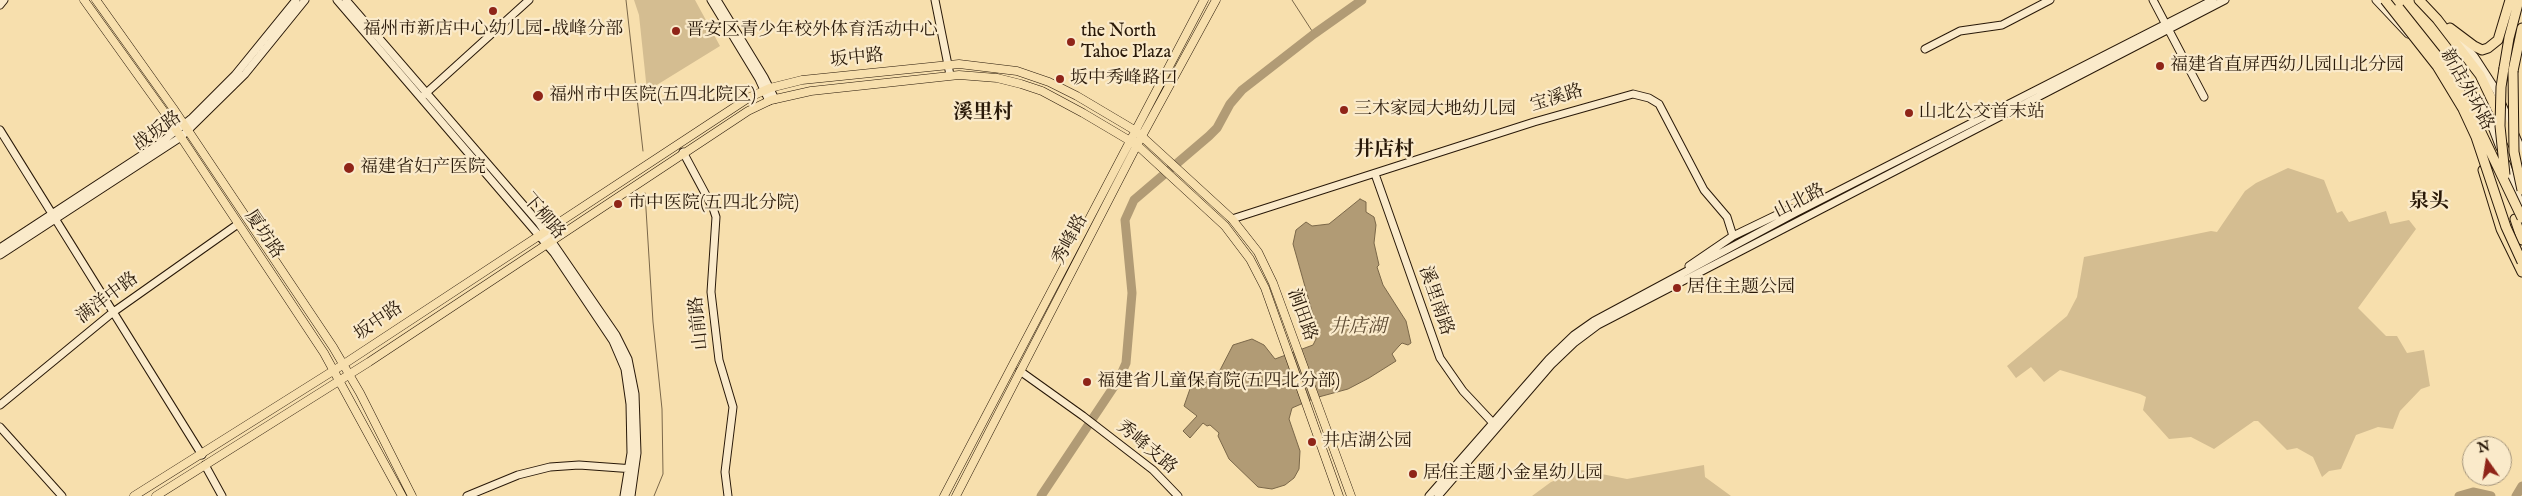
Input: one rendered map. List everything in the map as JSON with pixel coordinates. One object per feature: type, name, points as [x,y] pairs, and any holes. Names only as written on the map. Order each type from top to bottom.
[{"type":"highway","name":"新店外环路","points":[[2385,0],[2437,66],[2463,109],[2476,137],[2506,227],[2522,262]]},
{"type":"highway","name":"新店外环路","points":[[2393,0],[2442,62],[2464,99],[2522,218]]},
{"type":"highway","points":[[2419,0],[2437,19],[2480,75],[2522,163]]},
{"type":"highway","points":[[2437,19],[2482,50],[2498,40],[2510,0]]},
{"type":"highway","points":[[2520,0],[2508,38],[2501,87],[2500,126],[2504,168],[2515,219],[2522,240]]},
{"type":"highway","points":[[2522,28],[2513,71],[2512,98],[2514,152],[2522,190]]},
{"type":"highway","points":[[2480,157],[2492,203],[2509,248],[2522,272]]},
{"type":"main road","points":[[0,5],[4,0]]},
{"type":"main road","name":"厦坊路","points":[[84,0],[178,134],[334,370],[402,496]]},
{"type":"main road","name":"厦坊路","points":[[96,0],[186,127],[344,364],[412,496]]},
{"type":"main road","name":"战坂路","points":[[186,127],[235,75],[296,0]]},
{"type":"main road","name":"战坂路","points":[[0,254],[178,134],[245,74],[305,0]]},
{"type":"main road","name":"下柳路","points":[[336,0],[423,96],[541,232],[600,319],[622,361],[630,404],[631,496]]},
{"type":"main road","name":"下柳路","points":[[346,0],[423,96]]},
{"type":"main road","points":[[423,96],[529,0]]},
{"type":"main road","points":[[711,0],[767,89]]},
{"type":"main road","points":[[717,0],[772,100]]},
{"type":"main road","points":[[935,0],[950,75]]},
{"type":"main road","points":[[1139,133],[1204,0]]},
{"type":"main road","name":"秀峰路","points":[[944,496],[1134,142],[1216,0]]},
{"type":"main road","points":[[1925,49],[1960,31],[2002,25],[2050,0]]},
{"type":"main road","points":[[2154,0],[2204,97]]},
{"type":"main road","name":"山北路","points":[[1438,496],[1551,365],[1598,324],[2167,26],[2213,0]]},
{"type":"main road","name":"山北路","points":[[1429,496],[1549,359],[1574,335],[1598,318],[1803,208],[2167,26],[2225,0]]},
{"type":"main road","points":[[2376,0],[2400,27],[2437,61],[2464,82],[2489,119],[2522,207]]},
{"type":"main road","points":[[2437,19],[2474,56],[2490,80],[2522,151]]},
{"type":"main road","points":[[2437,61],[2465,94],[2480,157]]},
{"type":"main road","name":"坂中路","points":[[134,496],[344,364],[541,232],[736,105],[767,89],[820,78],[949,64],[1008,69],[1041,79],[1077,96],[1139,133]]},
{"type":"main road","name":"坂中路","points":[[156,496],[350,374],[737,117],[772,100],[823,89],[950,75],[997,78],[1034,88],[1134,142]]},
{"type":"main road","name":"宝溪路","points":[[1232,218],[1610,99],[1636,94],[1653,99],[1659,104],[1707,195],[1726,218],[1733,236]]},
{"type":"main road","points":[[0,130],[202,455]]},
{"type":"main road","name":"涧田路","points":[[1139,133],[1232,218],[1253,244],[1273,283],[1351,496]]},
{"type":"main road","name":"秀峰路","points":[[956,496],[1134,142]]},
{"type":"main road","name":"涧田路","points":[[1134,142],[1219,220],[1236,238],[1256,268],[1268,294],[1339,496]]},
{"type":"main road","name":"山前路","points":[[683,152],[716,214],[711,292],[719,360],[733,407],[725,472],[728,496]]},
{"type":"main road","name":"溪里南路","points":[[1375,174],[1441,362],[1463,391],[1493,423]]},
{"type":"main road","points":[[1655,288],[1733,236],[1789,209],[1803,208]]},
{"type":"main road","name":"战坂路","points":[[0,248],[53,217]]},
{"type":"main road","name":"满洋中路","points":[[0,405],[112,313],[238,224]]},
{"type":"main road","name":"秀峰支路","points":[[1020,371],[1094,424],[1153,470],[1178,496]]},
{"type":"main road","points":[[0,427],[62,496]]},
{"type":"main road","points":[[205,465],[222,496]]},
{"type":"main road","points":[[468,496],[518,475],[550,467],[578,465],[632,469]]},
{"type":"main road","name":"下柳路","points":[[624,496],[632,469]]},
{"type":"shaded area","name":"晋安区青少年校外体育活动中心","points":[[634,0],[695,0],[720,46],[647,91],[639,15]]},
{"type":"shaded area","points":[[2288,168],[2324,180],[2337,213],[2342,211],[2349,222],[2386,211],[2390,224],[2409,220],[2416,229],[2358,308],[2386,336],[2397,336],[2407,353],[2424,350],[2430,386],[2421,389],[2400,411],[2393,429],[2378,427],[2356,435],[2341,469],[2329,471],[2322,477],[2313,457],[2297,448],[2287,450],[2258,421],[2254,421],[2214,449],[2191,437],[2169,439],[2143,410],[2146,397],[2140,394],[2060,370],[2044,382],[2031,367],[2016,378],[2007,366],[2067,316],[2077,297],[2084,257],[2211,231],[2217,232],[2245,191],[2256,183]]},
{"type":"shaded area","points":[[1704,465],[1705,477],[1731,496],[1532,496],[1551,482],[1581,470],[1627,479]]},
{"type":"water","name":"井店湖","points":[[1360,199],[1366,202],[1366,212],[1374,217],[1376,225],[1374,243],[1379,265],[1377,267],[1383,285],[1406,321],[1411,343],[1408,345],[1402,343],[1392,354],[1396,361],[1369,378],[1348,389],[1315,398],[1292,408],[1289,419],[1300,451],[1299,469],[1294,478],[1285,485],[1272,489],[1258,487],[1229,459],[1218,436],[1219,433],[1210,425],[1207,426],[1203,423],[1190,438],[1183,431],[1197,416],[1184,406],[1191,386],[1218,374],[1233,345],[1252,339],[1264,345],[1275,359],[1313,345],[1316,339],[1315,322],[1293,244],[1296,230],[1306,222],[1312,226],[1329,224]]},
{"type":"waterway","points":[[626,0],[643,151]]},
{"type":"waterway","points":[[1292,0],[1314,34]]},
{"type":"waterway","points":[[1041,496],[1119,379],[1126,363],[1132,293],[1125,220],[1134,200],[1217,128],[1230,104],[1242,90],[1314,34],[1362,0]]},
{"type":"waterway","points":[[645,193],[653,322],[662,409],[663,474],[654,496]]},
{"type":"waterway","points":[[2516,496],[2522,486]]},
{"type":"waterway","points":[[2459,496],[2473,492],[2491,496]]},
{"type":"place","name":"福州市新店中心幼儿园-战峰分部","points":[[493,11]]},
{"type":"place","name":"晋安区青少年校外体育活动中心","points":[[676,31]]},
{"type":"place","name":"the North Tahoe Plaza","points":[[1071,42]]},
{"type":"place","name":"福建省直屏西幼儿园山北分园","points":[[2160,66]]},
{"type":"place","name":"坂中秀峰路口","points":[[1060,79]]},
{"type":"place","name":"福州市中医院(五四北院区)","points":[[538,96]]},
{"type":"place","name":"三木家园大地幼儿园","points":[[1344,110]]},
{"type":"place","name":"山北公交首末站","points":[[1909,113]]},
{"type":"place","name":"福建省妇产医院","points":[[349,168]]},
{"type":"place","name":"市中医院(五四北分院)","points":[[618,204]]},
{"type":"place","name":"居住主题公园","points":[[1677,288]]},
{"type":"place","name":"福建省儿童保育院(五四北分部)","points":[[1087,382]]},
{"type":"place","name":"井店湖公园","points":[[1312,442]]},
{"type":"place","name":"居住主题小金星幼儿园","points":[[1413,474]]},
{"type":"district","name":"溪里村","points":[[983,114]]},
{"type":"district","name":"井店村","points":[[1384,151]]},
{"type":"district","name":"泉头","points":[[2429,203]]}]
